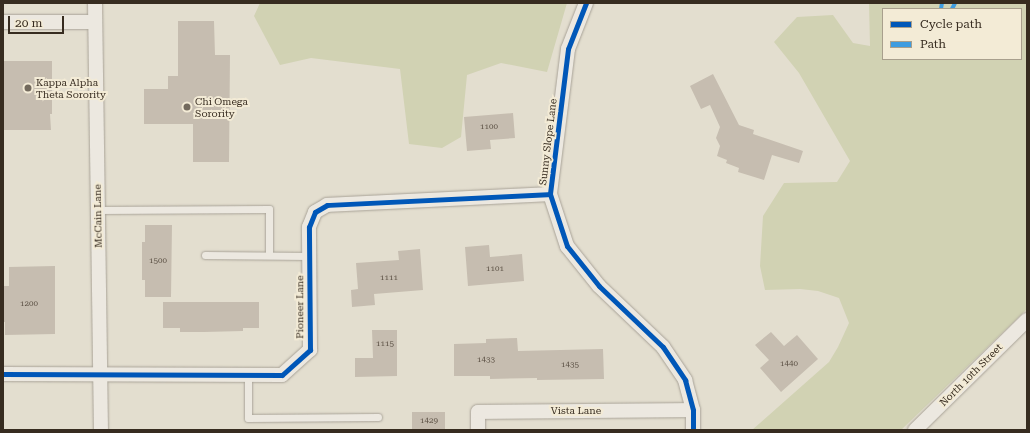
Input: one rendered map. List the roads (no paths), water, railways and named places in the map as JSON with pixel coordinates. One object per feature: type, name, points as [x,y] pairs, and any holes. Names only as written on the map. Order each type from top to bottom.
[{"type":"street","name":"McCain Lane","points":[[95,3],[101,430]]},
{"type":"street","name":"Sunny Slope Lane","points":[[586,3],[568,49],[550,194],[567,246],[599,286],[662,347],[685,380],[693,410],[693,430]]},
{"type":"street","points":[[3,22],[95,22]]},
{"type":"street","name":"Pioneer Lane","points":[[3,374],[282,375],[310,350],[309,227],[314,212],[327,205],[550,194]]},
{"type":"street","name":"North 10th Street","points":[[915,430],[1027,320]]},
{"type":"street","name":"Vista Lane","points":[[478,430],[478,412],[693,410]]},
{"type":"lane","points":[[98,210],[269,209],[269,255]]},
{"type":"lane","points":[[205,255],[309,256]]},
{"type":"lane","points":[[248,375],[248,418],[378,416]]},
{"type":"place","name":"Kappa Alpha Theta Sorority","points":[[28,88]]},
{"type":"place","name":"Chi Omega Sorority","points":[[187,107]]}]
